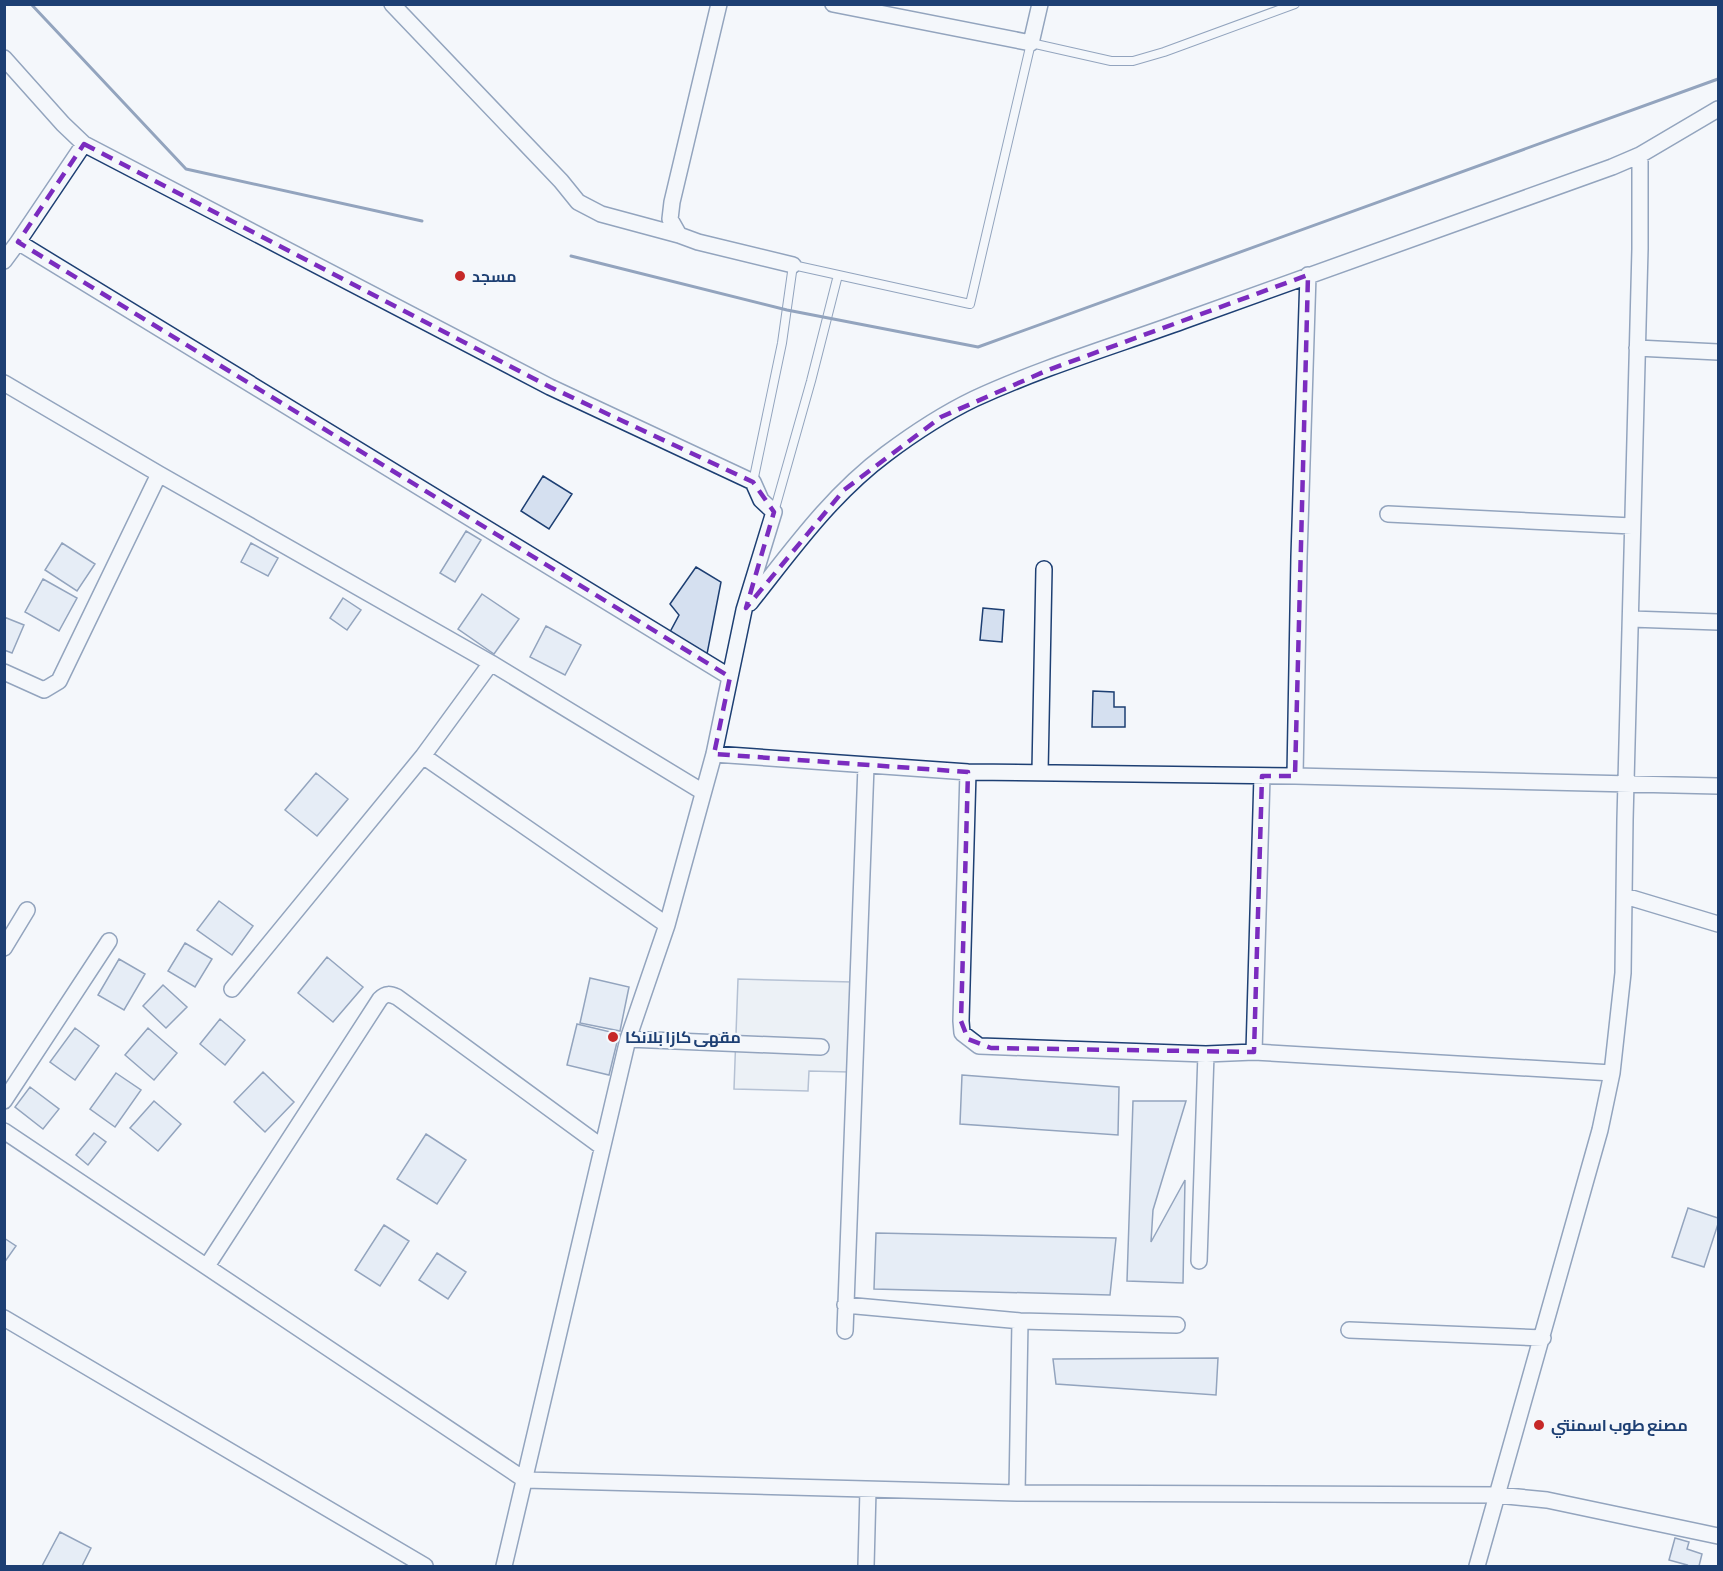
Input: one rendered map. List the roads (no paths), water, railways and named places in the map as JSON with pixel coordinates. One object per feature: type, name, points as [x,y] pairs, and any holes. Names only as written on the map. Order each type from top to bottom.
[{"type":"street","points":[[392,4],[561,181],[578,202],[601,214],[698,242],[793,265]]},
{"type":"street","points":[[679,235],[670,219],[672,202],[719,4]]},
{"type":"street","points":[[833,4],[1031,43],[1040,4]]},
{"type":"street","points":[[4,58],[84,144],[550,387],[753,482],[761,500],[774,513],[744,610],[714,754],[668,925],[628,1039],[504,1566]]},
{"type":"street","points":[[744,610],[818,516],[844,490],[885,455],[941,417],[975,399],[1308,275],[1612,167],[1640,155],[1719,109]]},
{"type":"street","points":[[4,261],[84,144]]},
{"type":"street","points":[[1477,1566],[1600,1130],[1612,1073],[1623,973],[1640,249],[1638,195],[1640,155]]},
{"type":"street","points":[[18,242],[729,677]]},
{"type":"street","points":[[1295,776],[1308,275]]},
{"type":"street","points":[[1637,348],[1719,352]]},
{"type":"street","points":[[4,383],[491,663],[703,792]]},
{"type":"street","points":[[4,672],[44,690],[60,681],[159,474]]},
{"type":"street","points":[[1388,514],[1632,526]]},
{"type":"street","points":[[1040,772],[1044,569]]},
{"type":"street","points":[[1631,619],[1719,622]]},
{"type":"street","points":[[232,989],[423,756],[491,663]]},
{"type":"street","points":[[714,754],[968,772],[1295,776],[1719,786]]},
{"type":"street","points":[[423,756],[668,925]]},
{"type":"street","points":[[845,1331],[866,766]]},
{"type":"street","points":[[968,772],[962,1033],[979,1046],[1206,1054],[1254,1052],[1612,1073]]},
{"type":"street","points":[[1254,1052],[1262,776]]},
{"type":"street","points":[[1625,896],[1719,924]]},
{"type":"street","points":[[4,948],[27,910]]},
{"type":"street","points":[[4,1101],[109,941]]},
{"type":"street","points":[[207,1266],[380,999],[385,995],[390,994],[397,997],[602,1147]]},
{"type":"street","points":[[628,1039],[822,1047]]},
{"type":"street","points":[[1199,1261],[1206,1054]]},
{"type":"street","points":[[4,1131],[525,1480],[1017,1493],[1497,1495],[1547,1500],[1719,1536]]},
{"type":"street","points":[[845,1305],[1020,1321],[1177,1325]]},
{"type":"street","points":[[4,1318],[425,1566]]},
{"type":"street","points":[[1017,1493],[1020,1321]]},
{"type":"street","points":[[1349,1330],[1543,1338]]},
{"type":"street","points":[[866,1566],[868,1490]]},
{"type":"lane","points":[[753,482],[782,343],[793,265],[970,304],[1031,43],[1111,61],[1132,61],[1164,52],[1295,4]]},
{"type":"lane","points":[[774,513],[838,275]]},
{"type":"place","name":"مسجد","points":[[460,276]]},
{"type":"place","name":"مقهى كازا بلانكا","points":[[613,1037]]},
{"type":"place","name":"مصنع طوب اسمنتي","points":[[1539,1425]]}]
